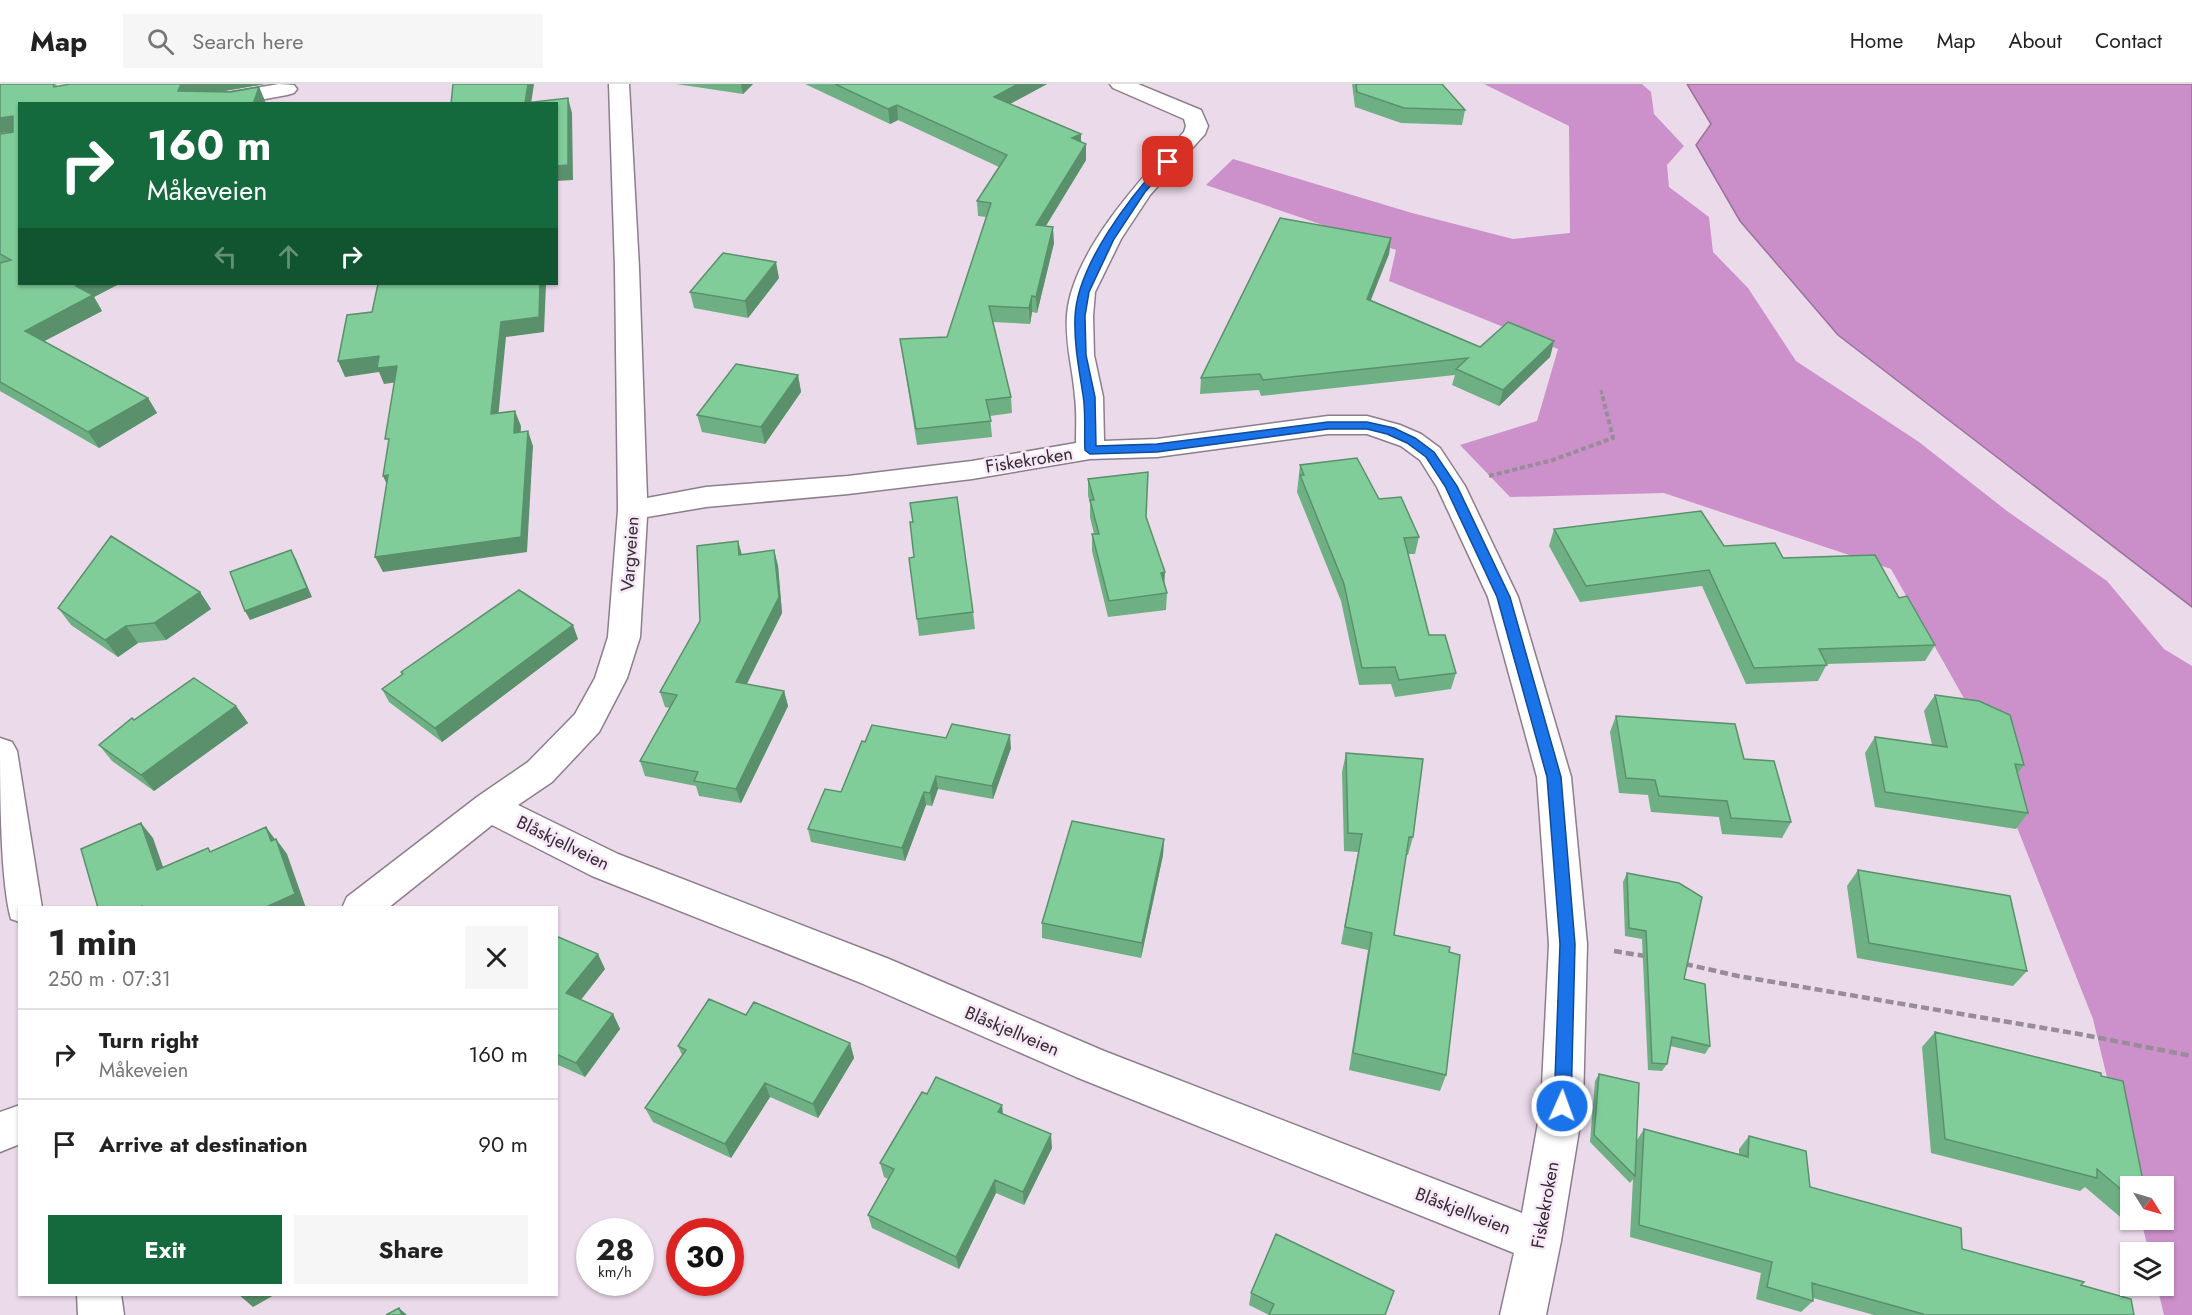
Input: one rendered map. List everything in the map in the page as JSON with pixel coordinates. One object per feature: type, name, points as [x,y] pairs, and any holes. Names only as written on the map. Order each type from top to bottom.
[{"type":"street","name":"Vargveien","points":[[363,906],[489,807],[540,772],[587,723],[611,678],[624,637],[633,510],[627,268],[619,84]]},
{"type":"street","points":[[1090,450],[1089,397],[1081,355],[1080,316],[1083,292],[1109,239],[1137,197],[1194,134],[1197,126],[1193,115],[1120,84]]},
{"type":"street","points":[[209,102],[287,89]]},
{"type":"street","name":"Fiskekroken","points":[[633,510],[706,497],[848,485],[972,470],[1090,450],[1157,448],[1328,425],[1367,425],[1390,431],[1411,440],[1430,454],[1451,486],[1503,597],[1554,777],[1568,944],[1562,1106],[1539,1241],[1523,1315]]},
{"type":"street","points":[[0,751],[24,906]]},
{"type":"street","name":"Blåskjellveien","points":[[489,807],[605,865],[874,971],[1090,1064],[1539,1241]]},
{"type":"street","points":[[0,1132],[18,1125]]},
{"type":"street","points":[[99,1296],[101,1315]]},
{"type":"path","points":[[1451,486],[1552,460],[1613,438],[1601,390]]},
{"type":"path","points":[[1677,963],[1738,976],[2056,1029],[2192,1056]]},
{"type":"shaded area","points":[[1484,84],[1642,84],[1651,92],[1654,114],[1684,146],[1667,165],[1669,187],[1709,217],[1713,252],[1748,288],[1796,361],[1919,442],[2007,511],[2107,581],[2164,649],[2192,666],[2192,1315],[2164,1315],[2159,1296],[2174,1296],[2174,1242],[2146,1242],[2144,1230],[2174,1230],[2174,1176],[2131,1176],[2093,1019],[1970,709],[1891,569],[1664,493],[1510,497],[1460,445],[1537,421],[1558,349],[1389,281],[1396,250],[1206,185],[1233,159],[1412,213],[1513,239],[1570,233],[1569,126]]},
{"type":"shaded area","points":[[1687,84],[2192,84],[2192,607],[1838,335],[1740,221],[1696,145],[1711,124]]},
{"type":"building","points":[[0,84],[53,84],[54,87],[70,84],[181,84],[178,91],[231,92],[259,87],[254,102],[18,102],[18,285],[78,285],[76,286],[93,295],[25,331],[148,398],[88,432],[0,382],[0,263],[11,260],[0,254],[0,134],[13,132],[13,116],[0,118]]},
{"type":"building","points":[[453,84],[528,84],[525,102],[451,102]]},
{"type":"building","points":[[835,84],[1018,84],[994,97],[1081,134],[1072,138],[1086,144],[1036,225],[1053,227],[1036,297],[1032,296],[1029,308],[989,306],[1011,397],[986,400],[991,421],[916,429],[900,339],[947,337],[991,203],[977,201],[1007,155],[897,105],[888,109]]},
{"type":"building","points":[[1356,84],[1442,84],[1465,110],[1404,108],[1357,92]]},
{"type":"building","points":[[568,98],[568,165],[558,166],[558,102],[534,102]]},
{"type":"building","points":[[1280,218],[1391,238],[1367,299],[1480,347],[1508,322],[1554,341],[1503,390],[1456,369],[1468,358],[1263,380],[1260,374],[1201,378]]},
{"type":"building","points":[[723,253],[776,262],[745,301],[690,292]]},
{"type":"building","points":[[378,285],[540,285],[539,317],[501,322],[491,414],[515,411],[514,433],[528,431],[521,537],[375,557],[388,475],[383,476],[389,439],[385,439],[397,366],[377,368],[379,356],[338,361],[347,315],[372,312]]},
{"type":"building","points":[[736,364],[798,375],[761,427],[697,415]]},
{"type":"building","points":[[1357,458],[1379,499],[1401,497],[1419,537],[1404,538],[1429,635],[1445,635],[1456,673],[1399,680],[1395,667],[1362,668],[1344,584],[1300,475],[1304,475],[1300,465]]},
{"type":"building","points":[[1148,472],[1146,517],[1165,572],[1161,573],[1167,593],[1109,601],[1092,534],[1099,534],[1090,500],[1094,500],[1088,479]]},
{"type":"building","points":[[957,497],[973,612],[917,619],[909,558],[914,557],[910,503]]},
{"type":"building","points":[[1701,511],[1724,546],[1775,543],[1783,558],[1875,555],[1899,598],[1907,596],[1935,645],[1819,649],[1827,665],[1754,668],[1709,570],[1586,586],[1554,529]]},
{"type":"building","points":[[111,536],[200,592],[154,623],[126,626],[105,640],[58,608]]},
{"type":"building","points":[[738,541],[739,555],[774,550],[779,597],[736,682],[784,691],[736,789],[694,781],[698,772],[640,761],[677,695],[660,692],[700,621],[697,546]]},
{"type":"building","points":[[291,550],[307,588],[245,611],[230,572]]},
{"type":"building","points":[[519,590],[573,625],[435,728],[382,689],[403,674],[401,672]]},
{"type":"building","points":[[194,678],[236,706],[141,775],[99,745],[132,718],[134,720]]},
{"type":"building","points":[[1935,695],[1979,701],[2010,715],[2024,765],[2015,764],[2028,813],[1885,792],[1875,737],[1947,747]]},
{"type":"building","points":[[1616,716],[1735,724],[1744,759],[1774,761],[1791,822],[1731,818],[1727,801],[1659,796],[1655,780],[1626,778]]},
{"type":"building","points":[[952,724],[1010,735],[992,786],[936,776],[930,793],[924,792],[902,848],[808,829],[825,789],[841,792],[862,741],[865,742],[872,725],[946,738]]},
{"type":"building","points":[[1346,753],[1423,759],[1413,837],[1409,837],[1394,935],[1450,947],[1449,952],[1460,955],[1446,1075],[1353,1053],[1372,933],[1345,927],[1362,834],[1348,833]]},
{"type":"building","points":[[1072,821],[1164,839],[1142,943],[1042,923]]},
{"type":"building","points":[[141,823],[157,870],[208,848],[210,852],[266,827],[271,841],[276,839],[295,894],[268,906],[97,906],[81,849]]},
{"type":"building","points":[[1858,870],[2010,896],[2027,971],[1869,943]]},
{"type":"building","points":[[1627,873],[1679,883],[1702,897],[1684,979],[1705,984],[1710,1046],[1672,1037],[1667,1064],[1652,1063],[1646,931],[1629,928]]},
{"type":"building","points":[[558,937],[598,954],[566,993],[613,1014],[576,1063],[558,1055]]},
{"type":"building","points":[[709,999],[746,1015],[754,1002],[850,1043],[813,1104],[765,1083],[725,1144],[645,1108],[686,1050],[678,1046]]},
{"type":"building","points":[[1935,1032],[2101,1073],[2101,1076],[2123,1081],[2142,1176],[2120,1176],[2120,1189],[2097,1169],[2097,1178],[1945,1139]]},
{"type":"building","points":[[1599,1074],[1639,1083],[1635,1176],[1594,1135]]},
{"type":"building","points":[[936,1077],[1002,1105],[998,1112],[1051,1134],[1023,1192],[995,1180],[956,1257],[868,1215],[894,1169],[880,1163],[922,1092],[927,1094]]},
{"type":"building","points":[[1644,1129],[1748,1157],[1749,1136],[1806,1151],[1810,1187],[1961,1228],[1962,1249],[2084,1282],[2081,1285],[2131,1299],[2134,1315],[1924,1315],[1812,1283],[1813,1301],[1767,1287],[1772,1262],[1639,1225]]},
{"type":"building","points":[[1276,1234],[1394,1291],[1385,1315],[1269,1315],[1274,1304],[1251,1293]]},
{"type":"building","points":[[399,1308],[402,1315],[386,1315]]},
{"type":"route","points":[[1168,162],[1141,191],[1109,239],[1083,292],[1080,316],[1081,355],[1089,397],[1090,450],[1157,448],[1328,425],[1367,425],[1411,440],[1430,454],[1451,486],[1503,597],[1554,777],[1568,944],[1562,1106]]}]
